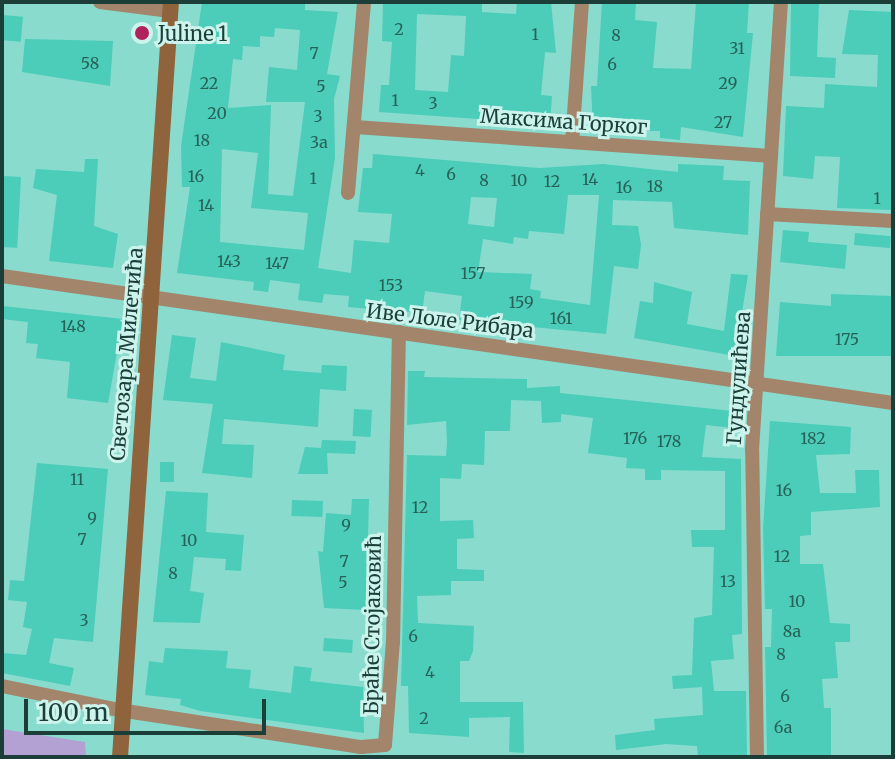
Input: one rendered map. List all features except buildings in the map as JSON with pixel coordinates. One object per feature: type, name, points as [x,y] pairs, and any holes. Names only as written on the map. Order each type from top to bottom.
[{"type":"main road","name":"Светозара Милетића","points":[[120,757],[119,710],[170,7]]},
{"type":"street","points":[[100,2],[170,7]]},
{"type":"street","points":[[348,193],[364,2]]},
{"type":"street","points":[[572,142],[582,2]]},
{"type":"street","name":"Гундулићева","points":[[757,757],[752,450],[759,382],[781,2]]},
{"type":"street","name":"Максима Горког","points":[[355,127],[771,156]]},
{"type":"street","points":[[767,214],[893,221]]},
{"type":"street","name":"Иве Лоле Рибара","points":[[2,276],[893,403]]},
{"type":"street","name":"Браће Стојаковић","points":[[119,710],[169,713],[361,747],[385,745],[393,642],[399,332]]},
{"type":"street","points":[[2,686],[119,710]]},
{"type":"shaded area","points":[[2,729],[85,742],[86,757],[2,757]]},
{"type":"place","name":"Juline 1","points":[[142,33]]}]
